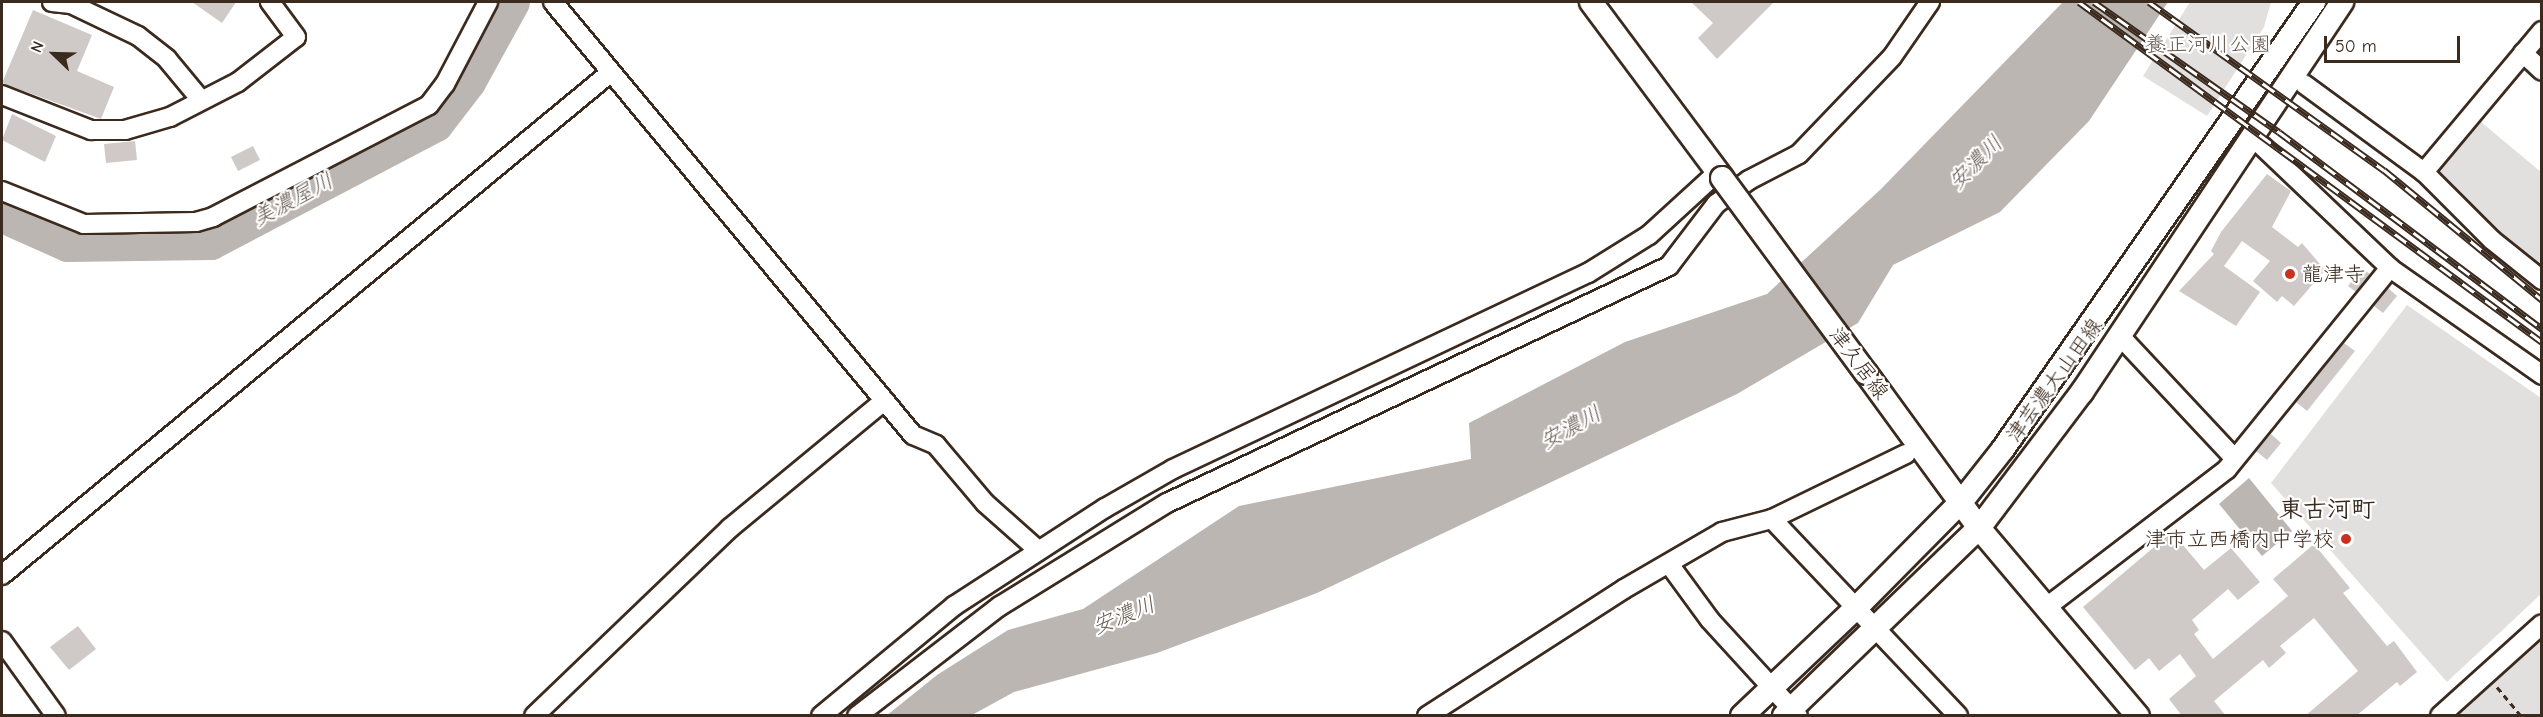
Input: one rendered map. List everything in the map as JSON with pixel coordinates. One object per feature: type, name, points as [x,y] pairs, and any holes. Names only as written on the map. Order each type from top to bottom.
[{"type":"main road","name":"津久居線","points":[[1591,2],[1980,528],[2048,606],[2138,716]]},
{"type":"main road","name":"津芸濃大山田線","points":[[1742,716],[1857,607],[1962,501],[2061,373],[2314,2]]},
{"type":"main road","name":"津芸濃大山田線","points":[[1791,713],[1980,528],[2120,336],[2342,2]]},
{"type":"street","points":[[52,2],[71,3],[138,36],[167,59],[201,100]]},
{"type":"street","points":[[2,95],[75,126],[108,132],[170,117],[238,81],[296,37],[270,2]]},
{"type":"street","points":[[2,191],[84,224],[185,223],[213,216],[429,105],[445,84],[488,2]]},
{"type":"street","points":[[553,2],[912,435],[936,445],[985,503],[1038,550]]},
{"type":"street","points":[[857,716],[1000,606],[1167,503],[1669,266],[1716,204],[1749,180],[1799,154],[1892,57],[1930,2]]},
{"type":"street","points":[[2424,172],[2541,31]]},
{"type":"street","points":[[2523,53],[2541,71]]},
{"type":"street","points":[[2,575],[611,72]]},
{"type":"street","points":[[2304,84],[2424,172],[2492,240],[2541,280]]},
{"type":"street","points":[[2262,146],[2390,268],[2541,375]]},
{"type":"street","points":[[821,716],[954,606],[1038,550],[1173,470],[1588,273],[1649,235],[1720,176]]},
{"type":"street","points":[[2048,606],[2235,459],[2390,268]]},
{"type":"street","points":[[2120,336],[2235,459]]},
{"type":"street","points":[[534,716],[730,528],[884,401]]},
{"type":"street","points":[[1427,716],[1722,532],[1772,519],[1906,454]]},
{"type":"street","points":[[1772,519],[1958,716]]},
{"type":"street","points":[[1669,564],[1791,713]]},
{"type":"street","points":[[2440,716],[2541,624]]},
{"type":"street","points":[[2,641],[56,716]]},
{"type":"path","points":[[2487,674],[2521,716]]},
{"type":"green space","name":"養正河川公園","points":[[2190,2],[2271,2],[2264,27],[2207,116],[2143,76]]},
{"type":"green space","points":[[2481,122],[2541,172],[2541,268],[2439,177],[2438,170]]},
{"type":"green space","points":[[2407,305],[2541,398],[2541,594],[2447,682],[2271,483]]},
{"type":"green space","points":[[2541,636],[2541,715],[2452,715]]},
{"type":"water","name":"安濃川","points":[[2063,2],[2168,2],[2089,121],[2000,212],[1893,265],[1858,323],[1737,394],[1317,593],[1157,653],[1014,692],[972,715],[886,716],[937,675],[1008,630],[1083,609],[1239,506],[1471,459],[1469,423],[1625,342],[1767,294],[1881,189]]},
{"type":"water","points":[[2249,478],[2292,531],[2262,556],[2219,504]]},
{"type":"building","points":[[192,2],[236,2],[222,23]]},
{"type":"building","points":[[1691,2],[1774,2],[1717,59],[1698,38],[1713,23]]},
{"type":"building","points":[[33,10],[92,35],[77,71],[114,87],[101,119],[2,83]]},
{"type":"building","points":[[12,114],[56,136],[45,162],[2,140]]},
{"type":"building","points":[[135,141],[137,160],[106,163],[104,144]]},
{"type":"building","points":[[253,146],[260,160],[238,171],[231,157]]},
{"type":"building","points":[[2267,174],[2291,191],[2272,227],[2298,247],[2302,243],[2325,270],[2294,306],[2282,296],[2277,302],[2253,281],[2270,261],[2242,241],[2224,266],[2260,292],[2236,326],[2179,291],[2214,254],[2211,251],[2221,232]]},
{"type":"building","points":[[2362,268],[2370,274],[2356,292],[2348,286]]},
{"type":"building","points":[[2388,288],[2397,296],[2383,313],[2374,306]]},
{"type":"building","points":[[2344,343],[2355,351],[2307,411],[2296,402]]},
{"type":"building","points":[[2271,434],[2281,443],[2267,460],[2256,451]]},
{"type":"building","points":[[2172,532],[2204,570],[2231,548],[2260,582],[2238,600],[2228,589],[2192,620],[2199,630],[2194,634],[2213,659],[2288,596],[2273,579],[2314,544],[2350,588],[2343,593],[2387,646],[2394,641],[2417,672],[2400,686],[2397,682],[2356,716],[2305,716],[2358,671],[2314,618],[2280,646],[2286,653],[2269,668],[2263,660],[2214,701],[2226,716],[2182,716],[2169,699],[2196,676],[2180,654],[2159,671],[2149,658],[2135,670],[2083,607]]},
{"type":"building","points":[[78,626],[96,649],[69,670],[50,647]]},
{"type":"waterway","name":"美濃屋川","points":[[2,216],[67,245],[211,243],[436,125],[469,82],[513,2]]},
{"type":"railway","points":[[2079,2],[2542,342]]},
{"type":"railway","points":[[2094,2],[2279,132],[2542,329]]},
{"type":"railway","points":[[2149,2],[2384,170],[2542,300]]},
{"type":"place","name":"龍津寺","points":[[2290,274]]},
{"type":"place","name":"津市立西橋内中学校","points":[[2346,539]]},
{"type":"district","name":"東古河町","points":[[2327,510]]}]
